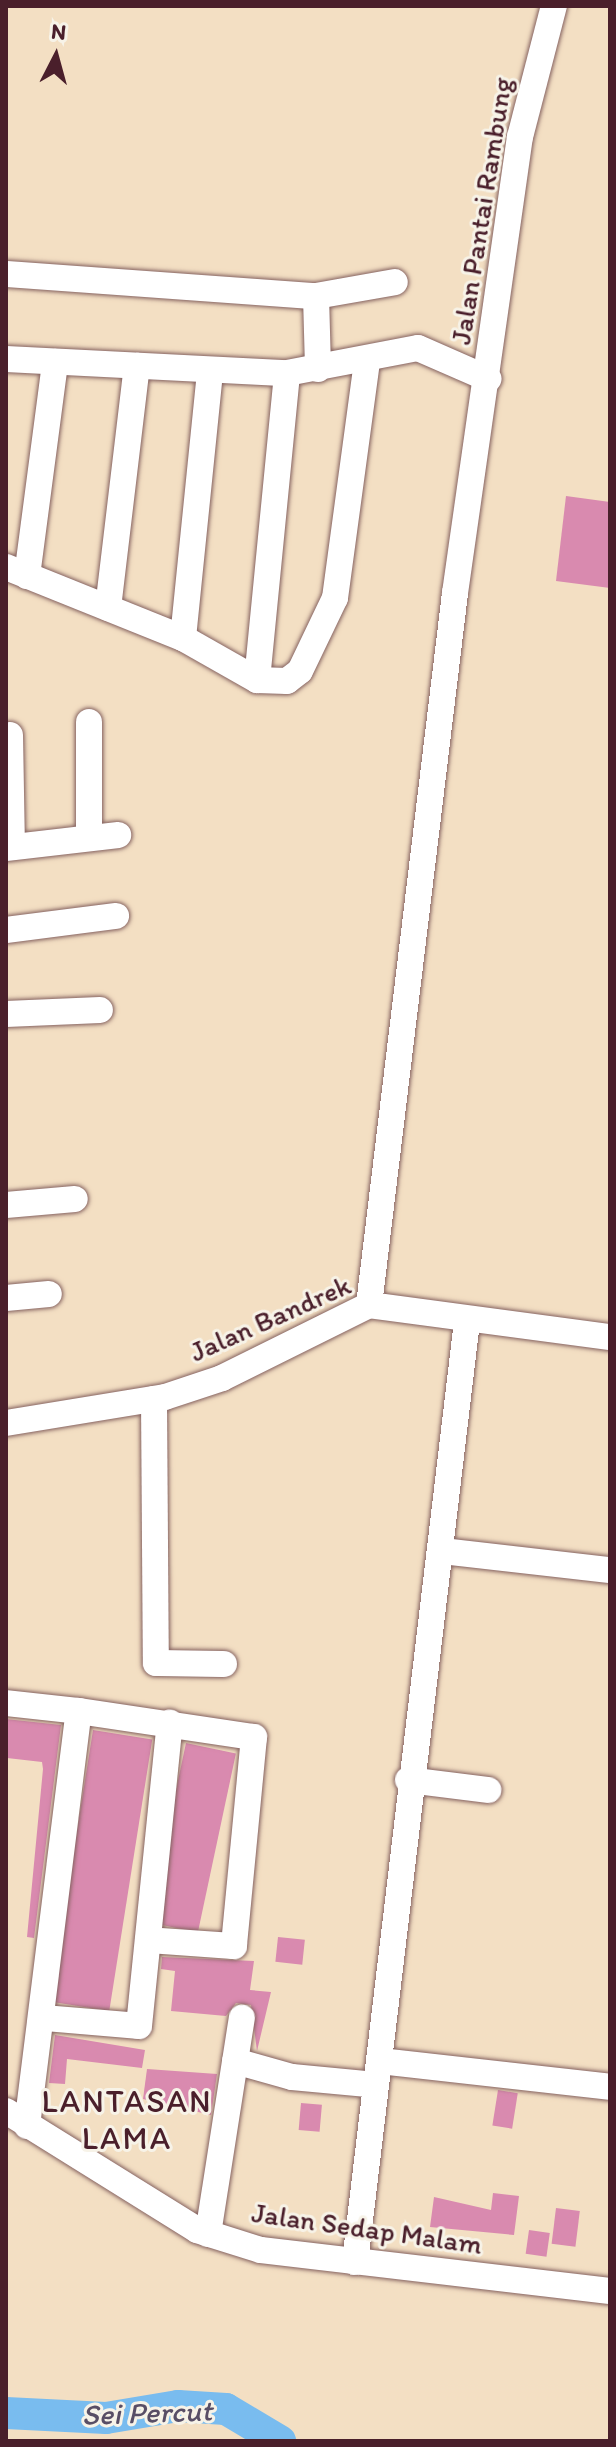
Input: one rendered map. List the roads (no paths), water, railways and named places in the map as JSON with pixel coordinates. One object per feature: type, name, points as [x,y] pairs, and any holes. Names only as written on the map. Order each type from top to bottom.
[{"type":"street","name":"Jalan Pantai Rambung","points":[[369,1305],[455,593],[489,379],[520,137],[554,6]]},
{"type":"street","points":[[6,274],[316,296],[395,282]]},
{"type":"street","points":[[316,296],[318,369]]},
{"type":"street","points":[[6,359],[287,373],[367,362],[418,348],[489,379]]},
{"type":"street","points":[[55,362],[17,572],[183,638],[257,680],[287,681],[300,671],[335,598],[367,362]]},
{"type":"street","points":[[108,608],[137,366]]},
{"type":"street","points":[[183,638],[210,370]]},
{"type":"street","points":[[257,680],[287,373]]},
{"type":"street","points":[[89,722],[89,838]]},
{"type":"street","points":[[10,735],[9,847],[118,835]]},
{"type":"street","points":[[6,930],[116,916]]},
{"type":"street","points":[[6,1014],[100,1010]]},
{"type":"street","points":[[6,1205],[75,1199]]},
{"type":"street","points":[[6,1298],[49,1294]]},
{"type":"street","name":"Jalan Bandrek","points":[[6,1423],[154,1399],[222,1378],[369,1305],[467,1321],[610,1337]]},
{"type":"street","points":[[355,2262],[408,1780],[442,1551],[467,1321]]},
{"type":"street","points":[[154,1399],[156,1663],[224,1664]]},
{"type":"street","points":[[442,1551],[610,1570]]},
{"type":"street","points":[[6,1703],[170,1723],[254,1737],[236,1941],[227,1947],[148,1940]]},
{"type":"street","points":[[17,2118],[44,2018],[79,1711]]},
{"type":"street","points":[[44,2018],[135,2030],[148,1940],[170,1723]]},
{"type":"street","points":[[408,1780],[488,1790]]},
{"type":"street","points":[[208,2234],[242,2018]]},
{"type":"street","points":[[235,2061],[292,2077],[378,2073],[610,2087]]},
{"type":"street","name":"Jalan Sedap Malam","points":[[17,2118],[135,2197],[208,2234],[261,2250],[610,2291]]},
{"type":"waterway","name":"Sei Percut","points":[[6,2413],[106,2418],[178,2406],[226,2409],[280,2441]]},
{"type":"district","name":"LANTASAN LAMA","points":[[127,2120]]}]
